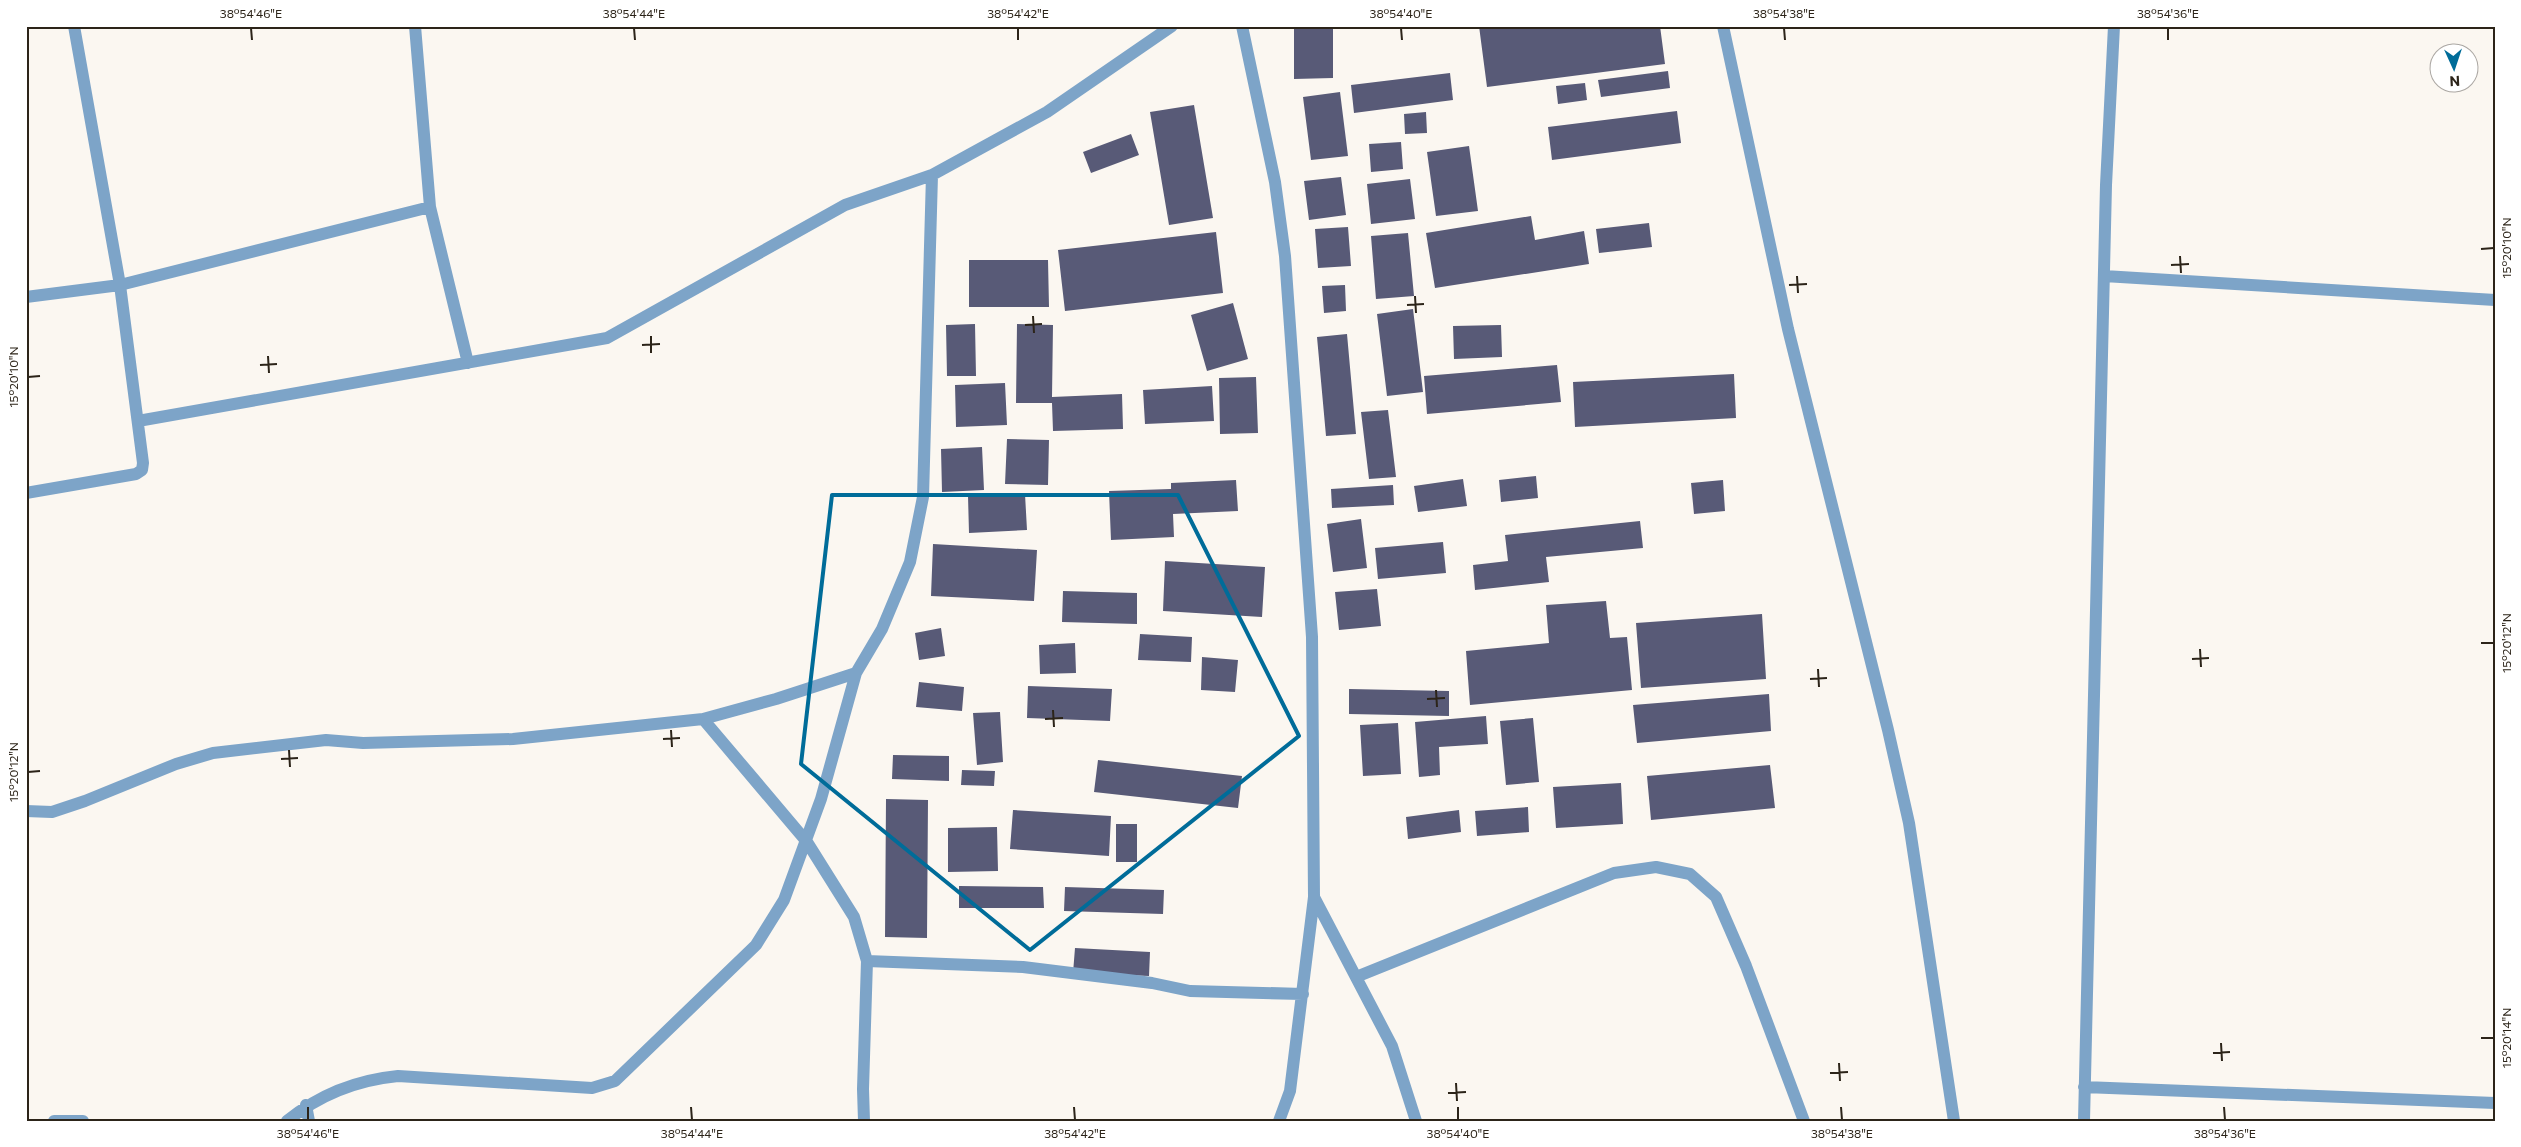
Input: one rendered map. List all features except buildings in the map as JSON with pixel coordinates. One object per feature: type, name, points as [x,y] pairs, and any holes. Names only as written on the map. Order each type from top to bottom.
[{"type":"street","points":[[26,493],[136,474],[142,470],[143,463],[120,285],[74,26]]},
{"type":"street","points":[[415,26],[430,207],[468,363]]},
{"type":"street","points":[[138,421],[607,338],[845,205],[932,175],[1047,112],[1172,26]]},
{"type":"street","points":[[1242,26],[1275,182],[1286,256],[1312,637],[1314,897],[1290,1091],[1279,1121]]},
{"type":"street","points":[[1723,26],[1788,329],[1888,730],[1908,823],[1954,1121]]},
{"type":"street","points":[[2084,1121],[2104,276],[2114,26]]},
{"type":"street","points":[[287,1121],[306,1105],[351,1085],[373,1078],[390,1077],[592,1088],[615,1081],[756,945],[784,900],[807,842],[856,673],[882,629],[910,562],[923,497],[932,175]]},
{"type":"street","points":[[26,297],[120,285],[430,207]]},
{"type":"street","points":[[2104,276],[2495,300]]},
{"type":"street","points":[[26,811],[52,812],[176,764],[213,753],[326,740],[363,743],[513,739],[702,719],[776,699],[856,673]]},
{"type":"street","points":[[702,719],[807,842],[854,917],[867,961],[863,1089],[864,1121]]},
{"type":"street","points":[[1356,977],[1614,873],[1656,867],[1690,874],[1716,897],[1746,966],[1804,1121]]},
{"type":"street","points":[[1314,897],[1392,1046],[1416,1121]]},
{"type":"street","points":[[867,961],[1023,967],[1152,983],[1190,991],[1303,994]]},
{"type":"street","points":[[2084,1087],[2495,1103]]},
{"type":"street","points":[[306,1105],[309,1121]]},
{"type":"street","points":[[54,1121],[83,1121]]},
{"type":"highlighted area","points":[[832,495],[1178,495],[1299,736],[1030,950],[801,764]]}]
